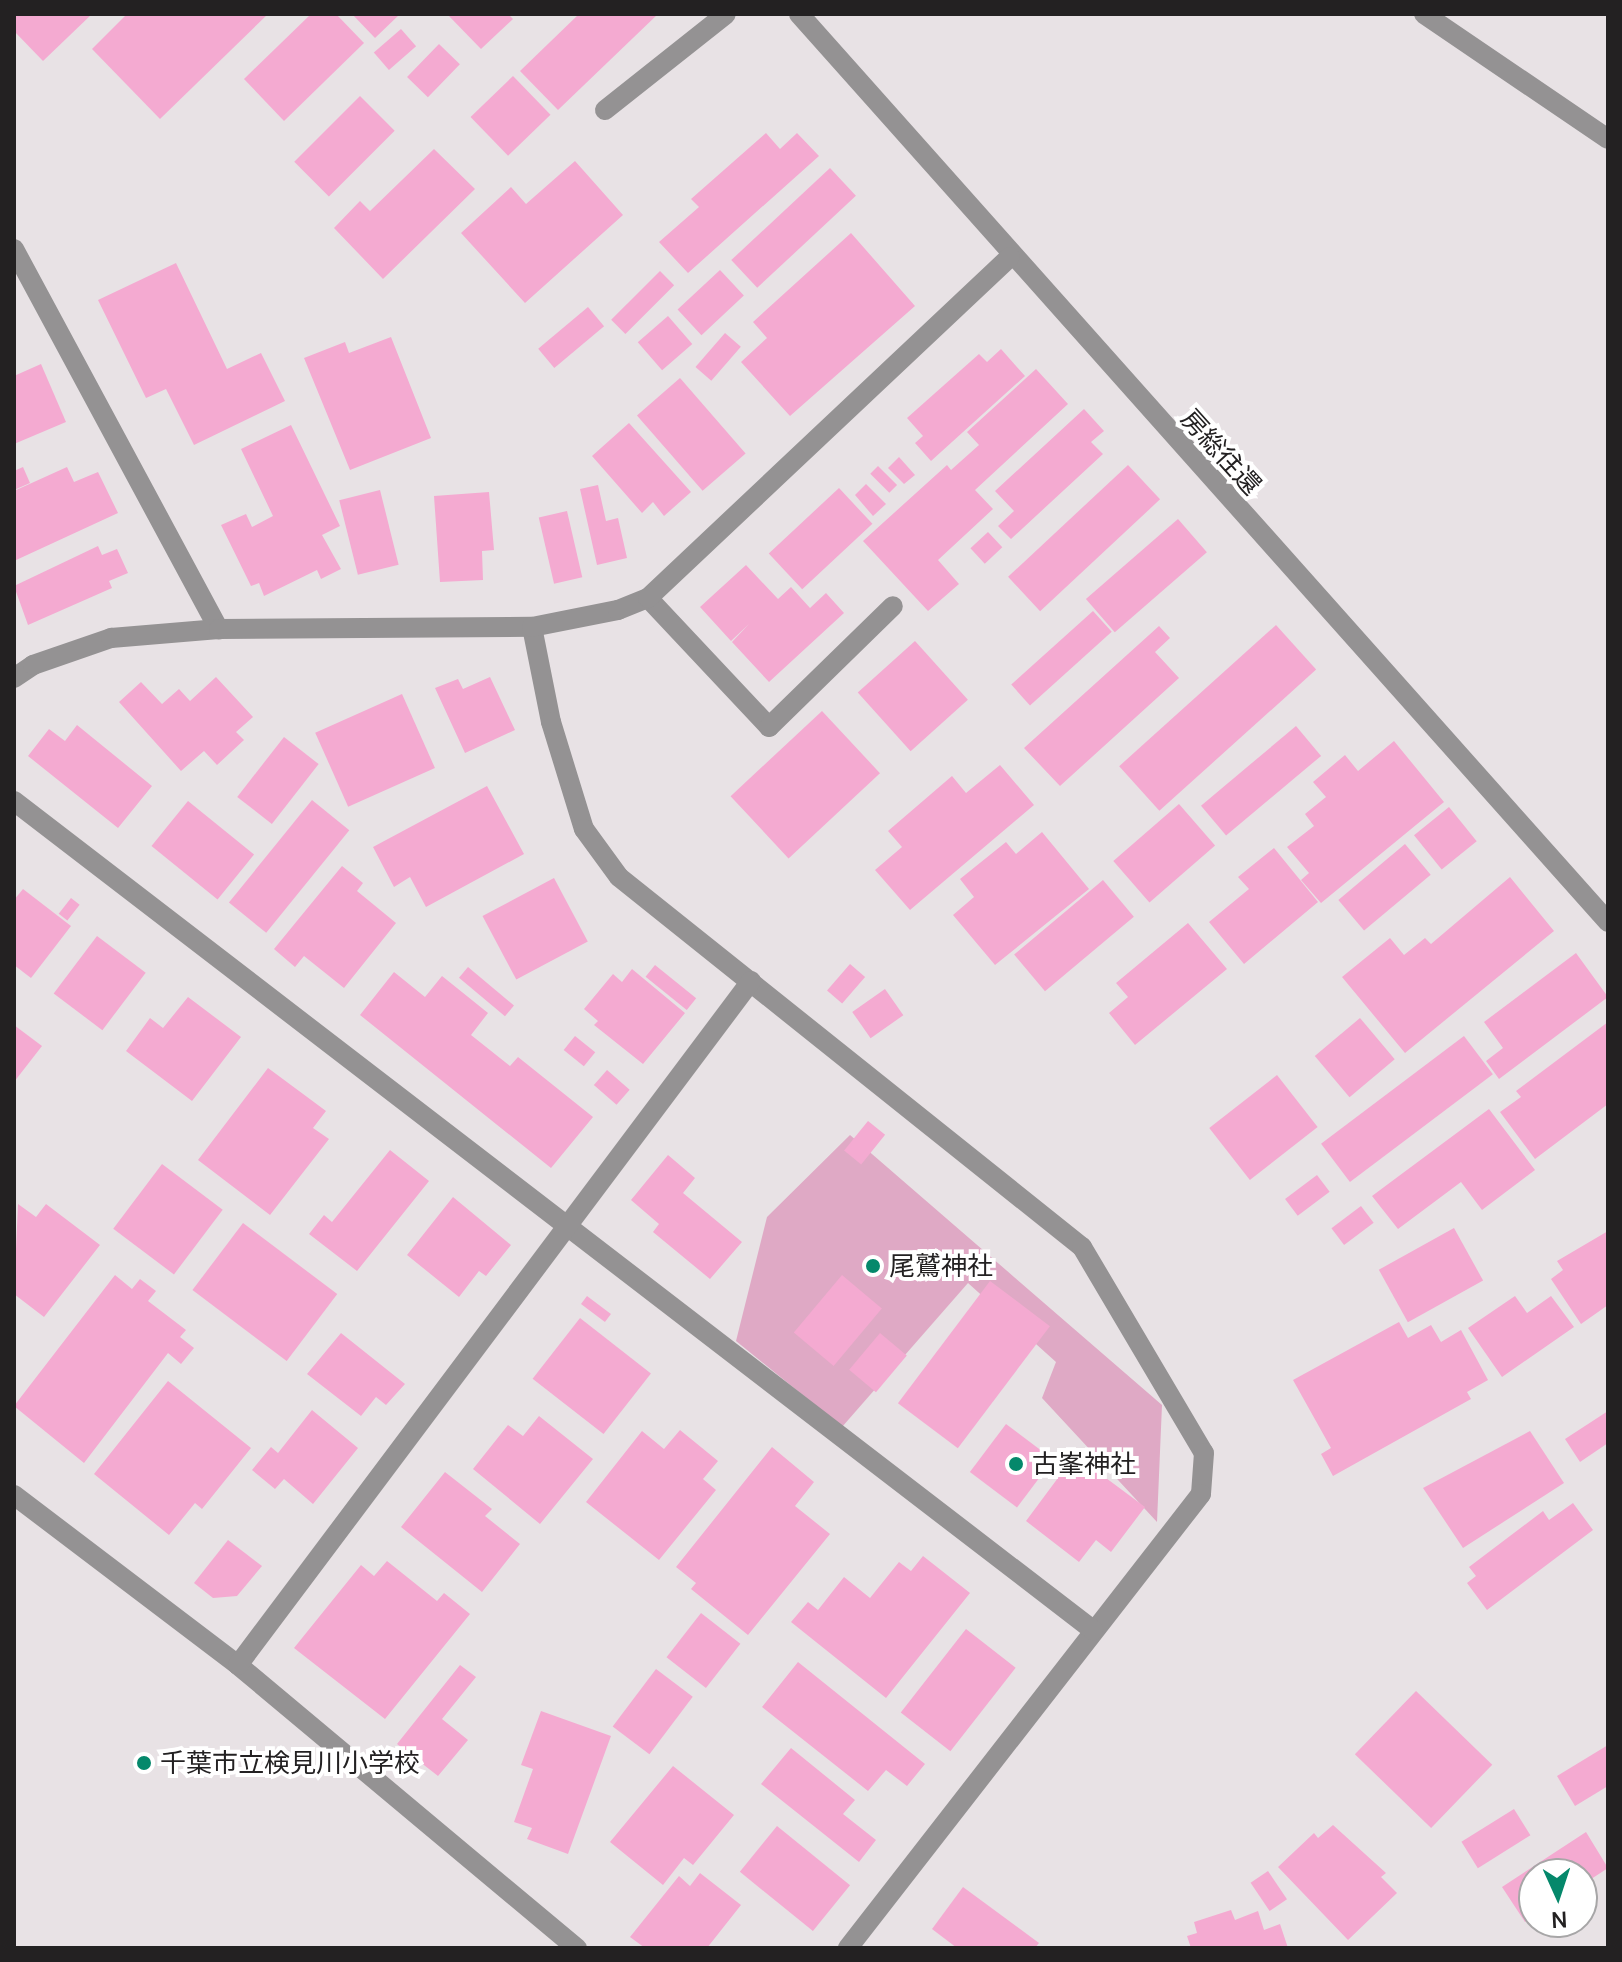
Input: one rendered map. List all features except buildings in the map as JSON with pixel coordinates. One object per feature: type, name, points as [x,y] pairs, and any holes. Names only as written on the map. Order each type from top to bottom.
[{"type":"street","points":[[605,110],[726,14]]},
{"type":"street","name":"房総往還","points":[[799,14],[1010,257],[1600,896],[1608,922]]},
{"type":"street","points":[[1424,14],[1608,139]]},
{"type":"street","points":[[14,249],[219,629]]},
{"type":"street","points":[[14,678],[33,665],[111,638],[219,629],[532,627],[618,610],[648,598],[1010,257]]},
{"type":"street","points":[[648,598],[769,727],[893,606]]},
{"type":"street","points":[[532,627],[551,722],[584,829],[619,877],[1082,1247],[1204,1453],[1201,1494],[848,1948]]},
{"type":"street","points":[[14,801],[1093,1630]]},
{"type":"street","points":[[238,1665],[751,981]]},
{"type":"street","points":[[14,1495],[238,1665],[577,1948]]},
{"type":"shaded area","name":"尾鷲神社","points":[[850,1135],[1162,1405],[1157,1522],[1042,1398],[1056,1362],[968,1283],[842,1427],[736,1341],[767,1217]]},
{"type":"place","name":"尾鷲神社","points":[[873,1266]]},
{"type":"place","name":"古峯神社","points":[[1016,1464]]},
{"type":"place","name":"千葉市立検見川小学校","points":[[144,1763]]}]
